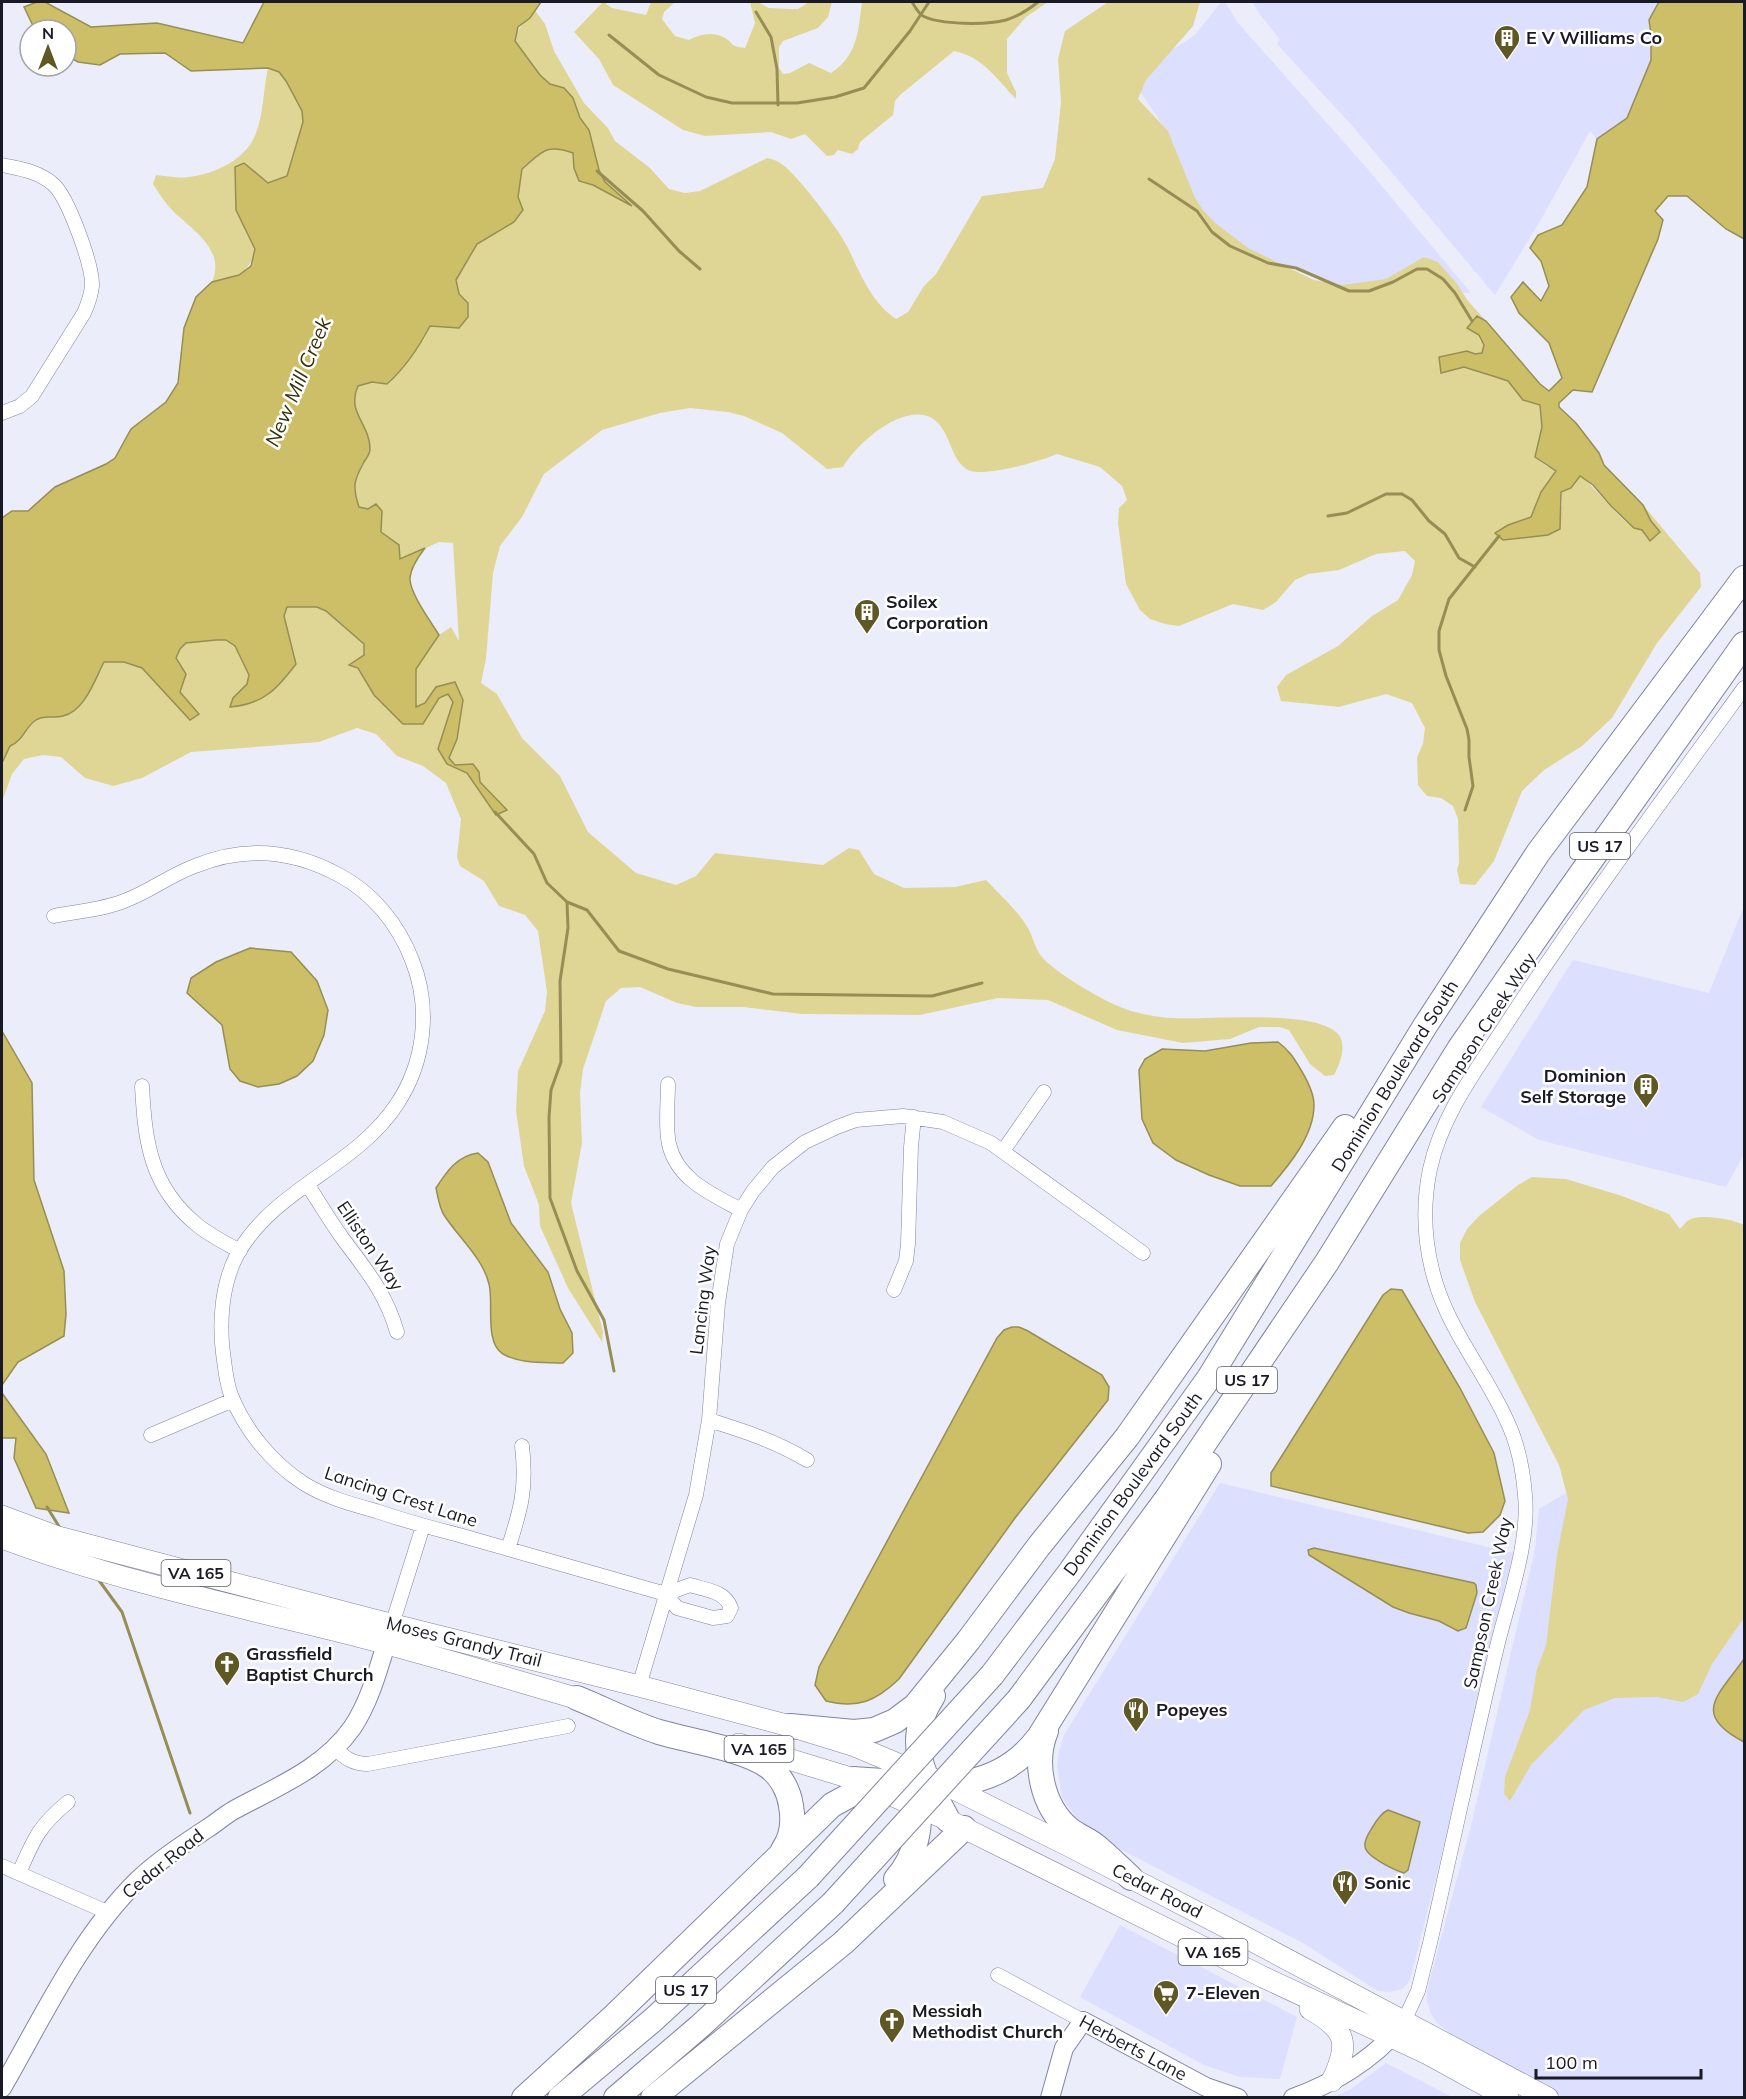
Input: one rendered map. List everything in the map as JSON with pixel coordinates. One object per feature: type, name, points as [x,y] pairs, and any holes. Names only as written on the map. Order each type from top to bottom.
[{"type":"highway","name":"Dominion Boulevard South","points":[[560,2097],[653,2020],[808,1877],[992,1675],[1070,1572],[1209,1378],[1420,1024],[1538,853],[1744,578]]},
{"type":"highway","name":"Dominion Boulevard South","points":[[616,2097],[699,2027],[833,1903],[1019,1698],[1156,1513],[1326,1262],[1459,1049],[1744,645]]},
{"type":"highway","points":[[790,1726],[854,1732],[874,1730],[904,1716],[915,1706],[1127,1437],[1358,1108],[1420,1024]]},
{"type":"highway","points":[[524,2097],[613,2017],[832,1805],[854,1793],[877,1788],[992,1776],[1012,1765],[1033,1745],[1250,1401],[1326,1262]]},
{"type":"highway","points":[[774,1998],[900,1874],[914,1848],[918,1828],[922,1785],[917,1743],[919,1723],[927,1706],[968,1641]]},
{"type":"highway","points":[[577,1698],[657,1731],[746,1756],[770,1768],[780,1777],[790,1797],[792,1815],[791,1834],[778,1857]]},
{"type":"highway","points":[[1053,1714],[1044,1736],[1041,1759],[1041,1778],[1051,1807],[1068,1828],[1094,1844],[1131,1878]]},
{"type":"highway","points":[[854,1779],[922,1785],[970,1796]]},
{"type":"highway","points":[[653,2097],[843,1943],[956,1824],[922,1785]]},
{"type":"main road","name":"Moses Grandy Trail","points":[[2,1516],[58,1537],[389,1634],[577,1698],[801,1761],[877,1788]]},
{"type":"main road","name":"Moses Grandy Trail","points":[[2,1538],[61,1560],[123,1577],[639,1686],[790,1726],[855,1746],[922,1785]]},
{"type":"main road","name":"Cedar Road","points":[[970,1796],[1131,1878],[1398,2029],[1508,2097]]},
{"type":"main road","name":"Cedar Road","points":[[956,1824],[1263,1977],[1398,2029],[1548,2097]]},
{"type":"main road","points":[[1263,1977],[1338,2029],[1342,2037],[1343,2050],[1340,2065],[1332,2081]]},
{"type":"street","points":[[2,165],[28,170],[42,176],[54,184],[63,195],[91,272],[92,286],[90,300],[84,313],[32,396],[20,406],[2,413]]},
{"type":"street","name":"Sampson Creek Way","points":[[1398,2029],[1418,1991],[1430,1943],[1524,1537],[1526,1517],[1526,1498],[1520,1457],[1508,1422],[1448,1314],[1432,1271],[1426,1220],[1431,1166],[1446,1120],[1475,1072],[1624,852],[1744,688]]},
{"type":"street","name":"Lancing Crest Lane","points":[[54,916],[125,901],[193,866],[221,857],[252,852],[289,855],[315,863],[352,882],[376,902],[400,934],[416,970],[423,1004],[420,1049],[412,1077],[388,1117],[354,1151],[263,1219],[232,1266],[221,1315],[227,1381],[234,1400],[254,1436],[268,1454],[303,1483],[334,1498],[423,1526],[666,1594]]},
{"type":"street","points":[[668,1084],[668,1142],[674,1159],[685,1175],[696,1184],[741,1210]]},
{"type":"street","points":[[142,1086],[149,1153],[165,1188],[180,1210],[197,1225],[240,1251]]},
{"type":"street","points":[[1003,1151],[1044,1092]]},
{"type":"street","name":"Lancing Way","points":[[639,1686],[696,1495],[709,1420],[723,1261],[727,1244],[741,1210],[773,1167],[805,1142],[856,1120],[879,1117],[914,1117],[943,1122],[991,1143],[1143,1253]]},
{"type":"street","points":[[894,1290],[906,1261],[908,1244],[914,1117]]},
{"type":"street","name":"Elliston Way","points":[[307,1184],[333,1225],[381,1290],[397,1332]]},
{"type":"street","points":[[151,1435],[234,1400]]},
{"type":"street","points":[[709,1420],[782,1445],[807,1460]]},
{"type":"street","points":[[508,1548],[524,1496],[525,1472],[522,1446]]},
{"type":"street","points":[[389,1634],[423,1526]]},
{"type":"street","name":"Cedar Road","points":[[2,2088],[63,1982],[107,1912],[140,1878],[192,1838],[232,1811],[306,1772],[334,1748],[362,1712],[389,1634]]},
{"type":"street","points":[[334,1748],[344,1758],[354,1763],[368,1764],[568,1726]]},
{"type":"street","points":[[19,1873],[40,1830],[68,1802]]},
{"type":"street","points":[[2,1866],[107,1912]]},
{"type":"street","name":"Herberts Lane","points":[[998,1975],[1206,2087],[1238,2097]]},
{"type":"street","points":[[1050,2097],[1064,2048],[1083,2021]]},
{"type":"street","points":[[1293,2097],[1332,2081],[1378,2050],[1398,2029]]},
{"type":"shaded area","points":[[603,2],[612,8],[646,15],[651,2],[674,3],[664,12],[662,19],[675,36],[689,40],[701,35],[715,34],[734,45],[745,48],[755,23],[750,2],[758,2],[769,8],[798,9],[809,2],[832,2],[828,17],[818,28],[783,41],[779,47],[779,68],[783,74],[790,73],[809,63],[831,73],[840,66],[855,42],[862,2],[1048,2],[1026,17],[1007,39],[1007,73],[1016,92],[1016,99],[981,63],[954,51],[900,95],[895,101],[893,115],[860,142],[858,149],[852,154],[838,150],[834,155],[827,156],[805,134],[791,139],[771,132],[705,136],[683,130],[613,85],[599,59],[574,32]]},
{"type":"shaded area","points":[[1108,2],[1200,2],[1193,26],[1146,80],[1138,99],[1168,131],[1195,198],[1214,222],[1248,248],[1314,280],[1343,285],[1386,279],[1424,257],[1438,262],[1486,321],[1477,317],[1479,335],[1484,345],[1482,353],[1475,354],[1467,351],[1439,357],[1442,373],[1464,367],[1496,377],[1508,381],[1523,400],[1540,405],[1542,427],[1535,457],[1546,466],[1556,470],[1541,492],[1531,517],[1508,525],[1495,533],[1504,540],[1548,535],[1562,505],[1561,492],[1571,488],[1580,476],[1630,525],[1642,530],[1660,532],[1643,505],[1700,573],[1701,587],[1657,643],[1612,718],[1582,746],[1544,770],[1522,791],[1494,861],[1475,885],[1460,884],[1457,870],[1459,863],[1458,819],[1453,806],[1441,798],[1427,796],[1418,785],[1417,757],[1423,744],[1425,728],[1412,703],[1386,694],[1339,707],[1281,701],[1277,687],[1286,675],[1338,646],[1372,616],[1398,600],[1412,575],[1415,561],[1405,551],[1376,554],[1339,570],[1308,574],[1295,580],[1276,602],[1263,610],[1233,604],[1179,626],[1165,624],[1150,619],[1140,610],[1126,584],[1118,523],[1119,508],[1127,500],[1122,486],[1100,467],[1057,454],[1039,461],[999,470],[976,472],[968,470],[958,461],[939,424],[928,416],[915,415],[900,418],[872,434],[843,467],[827,469],[782,433],[744,416],[728,412],[690,408],[660,413],[602,430],[544,474],[522,517],[500,546],[493,573],[486,659],[481,683],[497,694],[522,738],[560,776],[588,832],[636,873],[676,885],[696,876],[715,853],[823,865],[849,848],[859,850],[874,874],[904,888],[955,887],[986,880],[1024,922],[1042,957],[1048,963],[1077,984],[1110,1002],[1151,1016],[1258,1017],[1306,1021],[1324,1026],[1337,1033],[1342,1042],[1342,1048],[1334,1075],[1325,1076],[1310,1064],[1289,1030],[1279,1027],[1259,1027],[1230,1039],[1183,1043],[1117,1030],[1048,1000],[998,998],[920,1015],[802,1014],[744,1007],[696,1007],[677,1003],[640,987],[621,988],[606,1001],[583,1069],[580,1093],[582,1143],[571,1203],[603,1332],[602,1342],[568,1288],[540,1226],[539,1205],[524,1166],[516,1111],[518,1071],[545,1011],[547,992],[538,931],[525,915],[499,906],[484,881],[460,866],[457,857],[461,819],[446,783],[423,766],[397,756],[376,734],[357,728],[319,742],[191,752],[142,778],[113,786],[85,778],[61,757],[43,755],[24,759],[12,774],[2,802],[2,763],[10,746],[19,741],[34,721],[43,716],[63,716],[86,697],[104,662],[124,662],[142,668],[190,720],[180,692],[186,674],[176,658],[180,649],[186,643],[226,640],[235,646],[249,674],[247,684],[233,698],[231,707],[251,703],[274,686],[296,664],[284,616],[287,607],[317,607],[326,611],[365,644],[365,655],[349,664],[358,668],[374,695],[423,724],[439,698],[448,693],[453,702],[438,749],[447,764],[467,773],[496,815],[507,810],[480,782],[479,772],[455,765],[449,758],[457,739],[463,700],[436,687],[425,703],[416,707],[416,669],[439,635],[451,627],[459,641],[453,543],[439,542],[400,560],[399,545],[381,532],[368,509],[359,507],[355,494],[355,483],[370,449],[369,440],[355,404],[355,395],[358,386],[372,382],[387,384],[424,339],[430,326],[459,328],[459,294],[455,280],[477,244],[514,222],[522,169],[545,150],[556,148],[573,153],[574,168],[579,181],[593,185],[629,204],[605,182],[599,170],[589,130],[580,118],[573,98],[564,88],[550,84],[539,75],[515,41],[519,30],[534,9],[545,24],[554,51],[584,103],[608,128],[615,141],[650,168],[669,189],[685,193],[700,191],[767,158],[778,162],[806,188],[843,238],[873,296],[896,319],[908,312],[924,286],[936,274],[982,196],[1043,188],[1055,159],[1061,102],[1058,59],[1065,31]]},
{"type":"shaded area","points":[[1221,2],[1225,2],[1238,23],[1365,166],[1471,293],[1349,291],[1296,268],[1268,263],[1212,232],[1186,182],[1174,145],[1130,77],[1195,35]]},
{"type":"shaded area","points":[[1252,2],[1659,2],[1649,20],[1651,59],[1627,118],[1597,139],[1590,131],[1543,216],[1495,295],[1356,130],[1277,44],[1280,39]]},
{"type":"shaded area","points":[[268,68],[279,72],[286,81],[302,111],[303,122],[287,176],[268,183],[244,163],[236,210],[255,249],[245,270],[235,276],[212,282],[215,270],[211,250],[205,241],[170,208],[153,184],[156,175],[185,178],[209,173],[238,158],[252,142],[259,125]]},
{"type":"shaded area","points":[[1744,906],[1744,1154],[1726,1187],[1539,1140],[1481,1107],[1573,960],[1709,993]]},
{"type":"shaded area","points":[[1532,1177],[1566,1179],[1622,1196],[1669,1214],[1680,1229],[1689,1220],[1703,1217],[1726,1219],[1744,1225],[1744,1618],[1712,1664],[1698,1694],[1683,1702],[1657,1697],[1615,1698],[1584,1710],[1531,1765],[1510,1801],[1504,1794],[1505,1777],[1530,1710],[1537,1669],[1546,1645],[1557,1555],[1568,1499],[1559,1465],[1475,1302],[1460,1260],[1460,1243],[1467,1229],[1479,1216],[1518,1185]]},
{"type":"shaded area","points":[[1744,1424],[1744,2097],[1563,2097],[1517,2069],[1451,2034],[1438,2024],[1427,2002],[1427,1991],[1471,1826],[1535,1549],[1539,1509],[1610,1467]]},
{"type":"shaded area","points":[[1220,1483],[1517,1554],[1413,1969],[1409,1982],[1402,1989],[1390,1992],[1378,1991],[1303,1943],[1098,1838],[1080,1823],[1062,1797],[1057,1766],[1064,1735]]},
{"type":"shaded area","points":[[1120,1925],[1297,2017],[1280,2079],[1240,2077],[1204,2065],[1080,1997]]},
{"type":"shaded area","points":[[1386,2063],[1452,2097],[1334,2097],[1351,2089]]},
{"type":"water","points":[[37,2],[45,2],[74,18],[29,18],[24,7]]},
{"type":"water","name":"New Mill Creek","points":[[264,2],[541,2],[530,18],[518,27],[515,41],[540,75],[550,84],[564,88],[573,98],[580,118],[589,130],[599,170],[605,182],[632,206],[593,185],[579,181],[574,168],[573,153],[550,149],[540,154],[522,169],[518,197],[523,210],[514,222],[477,244],[456,280],[459,294],[468,303],[468,317],[459,328],[430,326],[411,357],[387,384],[372,382],[358,386],[355,395],[357,411],[369,440],[370,449],[355,483],[355,494],[359,507],[368,509],[376,504],[382,511],[381,532],[399,545],[400,559],[425,548],[417,559],[410,578],[413,591],[421,607],[439,635],[416,669],[416,707],[425,703],[436,687],[455,682],[463,700],[457,739],[449,758],[455,765],[473,764],[479,772],[480,782],[507,810],[496,815],[467,773],[447,764],[438,749],[453,702],[448,694],[439,698],[423,724],[403,724],[374,695],[358,668],[349,665],[364,655],[364,644],[326,611],[317,607],[287,607],[284,616],[296,664],[276,688],[261,699],[230,707],[233,698],[247,684],[249,675],[235,646],[226,640],[186,643],[180,649],[176,658],[186,674],[180,692],[199,714],[190,720],[142,668],[124,662],[104,662],[88,694],[77,708],[63,716],[43,717],[36,720],[19,740],[10,746],[2,763],[2,518],[12,511],[28,511],[55,487],[115,458],[131,429],[166,402],[178,383],[184,328],[196,297],[212,282],[239,275],[251,266],[255,249],[236,210],[235,167],[244,163],[268,183],[287,176],[303,122],[302,111],[286,81],[279,72],[268,68],[191,71],[165,53],[120,54],[100,65],[78,62],[78,20],[91,27],[157,23],[243,43]]},
{"type":"water","points":[[1659,2],[1744,2],[1744,239],[1726,229],[1687,196],[1668,196],[1655,211],[1663,220],[1658,239],[1592,392],[1573,390],[1559,403],[1559,407],[1576,423],[1599,453],[1604,465],[1643,505],[1660,532],[1650,541],[1642,530],[1634,528],[1593,485],[1580,476],[1571,488],[1561,492],[1560,529],[1548,535],[1503,540],[1495,533],[1508,525],[1531,517],[1541,492],[1556,471],[1535,457],[1542,427],[1540,405],[1523,400],[1508,381],[1496,377],[1464,367],[1441,373],[1439,357],[1467,351],[1475,354],[1482,353],[1484,345],[1479,335],[1467,328],[1477,316],[1486,321],[1540,384],[1549,391],[1562,378],[1549,343],[1519,313],[1511,297],[1523,282],[1541,301],[1549,286],[1541,261],[1530,248],[1538,235],[1562,225],[1587,187],[1597,139],[1627,118],[1651,60],[1649,20]]},
{"type":"water","points":[[250,948],[291,952],[317,981],[328,1010],[324,1035],[313,1061],[297,1076],[279,1084],[258,1087],[240,1081],[230,1069],[222,1025],[187,993],[191,978],[216,962]]},
{"type":"water","points":[[2,1031],[32,1083],[34,1180],[64,1271],[66,1314],[64,1336],[18,1362],[2,1385]]},
{"type":"water","points":[[1278,1042],[1291,1054],[1308,1082],[1314,1105],[1310,1127],[1300,1148],[1271,1186],[1240,1186],[1209,1175],[1176,1160],[1153,1143],[1142,1119],[1139,1070],[1145,1059],[1162,1049],[1205,1051],[1251,1043]]},
{"type":"water","points":[[478,1153],[488,1162],[511,1223],[548,1272],[560,1309],[572,1333],[573,1353],[563,1363],[517,1359],[497,1349],[492,1332],[490,1292],[486,1274],[444,1215],[436,1188],[458,1161]]},
{"type":"water","points":[[1391,1289],[1402,1290],[1460,1388],[1494,1453],[1505,1501],[1500,1515],[1483,1532],[1468,1533],[1271,1486],[1271,1473],[1383,1295]]},
{"type":"water","points":[[1012,1327],[1028,1331],[1102,1375],[1109,1387],[1108,1400],[1015,1518],[899,1679],[882,1693],[866,1701],[848,1704],[826,1701],[815,1685],[819,1667],[997,1338],[1004,1330]]},
{"type":"water","points":[[2,1393],[46,1454],[69,1513],[36,1508],[14,1458],[16,1438],[2,1438]]},
{"type":"water","points":[[1314,1548],[1474,1583],[1477,1593],[1466,1628],[1458,1631],[1439,1621],[1393,1607],[1309,1555],[1308,1550]]},
{"type":"water","points":[[1744,1659],[1744,1742],[1727,1732],[1718,1722],[1714,1713],[1714,1703]]},
{"type":"water","points":[[1388,1810],[1420,1822],[1408,1870],[1404,1873],[1387,1866],[1366,1850],[1367,1837],[1381,1815]]},
{"type":"waterway","points":[[912,2],[921,15],[952,23],[998,22],[1011,18],[1038,2]]},
{"type":"waterway","points":[[609,35],[659,75],[706,97],[732,103],[797,103],[835,97],[864,88],[910,31],[929,2]]},
{"type":"waterway","points":[[756,12],[771,37],[777,69],[778,105]]},
{"type":"waterway","points":[[597,171],[643,211],[679,251],[700,269]]},
{"type":"waterway","points":[[1149,179],[1197,211],[1212,232],[1230,246],[1268,263],[1296,268],[1349,291],[1369,291],[1393,282],[1417,269],[1427,269],[1443,279],[1455,293],[1472,321]]},
{"type":"waterway","points":[[1328,516],[1347,513],[1386,494],[1402,494],[1412,500],[1429,521],[1445,534],[1459,558],[1475,567]]},
{"type":"waterway","points":[[1465,810],[1473,786],[1469,740],[1467,729],[1446,676],[1439,650],[1439,631],[1449,599],[1499,536]]},
{"type":"waterway","points":[[495,812],[534,854],[547,883],[567,902],[568,928],[560,981],[561,1062],[551,1090],[549,1117],[550,1198],[577,1271],[604,1320],[614,1371]]},
{"type":"waterway","points":[[567,902],[587,910],[619,951],[668,969],[773,994],[932,996],[982,983]]},
{"type":"waterway","points":[[47,1507],[60,1528]]},
{"type":"waterway","points":[[98,1579],[122,1612],[190,1813]]},
{"type":"place","name":"E V Williams Co","points":[[1507,61]]},
{"type":"place","name":"Soilex Corporation","points":[[867,635]]},
{"type":"place","name":"Dominion Self Storage","points":[[1646,1109]]},
{"type":"place","name":"Grassfield Baptist Church","points":[[227,1687]]},
{"type":"place","name":"Popeyes","points":[[1136,1733]]},
{"type":"place","name":"Sonic","points":[[1345,1906]]},
{"type":"place","name":"7-Eleven","points":[[1166,2016]]},
{"type":"place","name":"Messiah Methodist Church","points":[[892,2044]]}]
